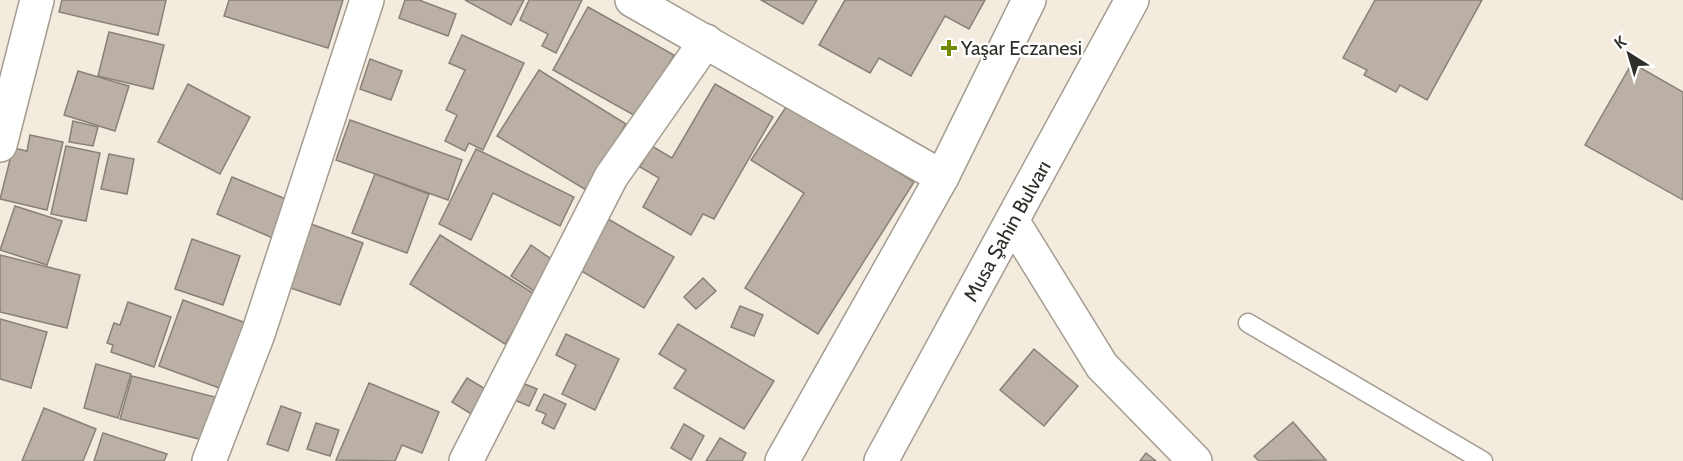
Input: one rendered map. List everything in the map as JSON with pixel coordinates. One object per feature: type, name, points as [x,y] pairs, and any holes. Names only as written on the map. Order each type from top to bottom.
[{"type":"street","points":[[0,145],[38,0]]},
{"type":"street","points":[[209,461],[258,334],[367,0]]},
{"type":"street","points":[[632,0],[942,177]]},
{"type":"street","points":[[782,461],[942,177],[1029,0]]},
{"type":"street","name":"Musa Şahin Bulvarı","points":[[881,461],[1132,0]]},
{"type":"street","points":[[466,461],[611,177],[706,41]]},
{"type":"street","points":[[1013,222],[1102,366],[1195,461]]},
{"type":"lane","points":[[1248,323],[1483,461]]},
{"type":"building","points":[[62,0],[166,0],[158,35],[59,12]]},
{"type":"building","points":[[229,0],[343,0],[328,48],[224,16]]},
{"type":"building","points":[[405,0],[419,0],[456,14],[448,36],[399,18]]},
{"type":"building","points":[[465,0],[524,0],[511,25]]},
{"type":"building","points":[[529,0],[582,0],[556,53],[542,46],[548,34],[520,20]]},
{"type":"building","points":[[761,0],[817,0],[803,24]]},
{"type":"building","points":[[845,0],[985,0],[969,29],[945,16],[911,76],[879,58],[870,73],[819,45]]},
{"type":"building","points":[[1375,0],[1482,0],[1427,100],[1400,85],[1396,92],[1364,75],[1367,70],[1343,58]]},
{"type":"building","points":[[588,7],[674,55],[639,118],[553,70]]},
{"type":"building","points":[[109,32],[164,45],[153,89],[98,76]]},
{"type":"building","points":[[462,35],[524,63],[483,150],[469,143],[465,151],[445,141],[457,115],[446,110],[465,70],[449,63]]},
{"type":"building","points":[[370,59],[402,71],[391,100],[360,89]]},
{"type":"building","points":[[1632,63],[1683,92],[1683,200],[1585,145]]},
{"type":"building","points":[[539,70],[626,124],[586,190],[497,136]]},
{"type":"building","points":[[78,71],[129,86],[115,131],[64,115]]},
{"type":"building","points":[[188,84],[250,117],[220,174],[158,142]]},
{"type":"building","points":[[715,84],[773,117],[714,219],[703,214],[691,235],[643,207],[659,178],[640,167],[652,146],[672,158]]},
{"type":"building","points":[[788,104],[914,182],[818,334],[745,288],[804,193],[751,160]]},
{"type":"building","points":[[350,120],[462,160],[448,200],[336,160]]},
{"type":"building","points":[[73,121],[98,127],[93,146],[69,142]]},
{"type":"building","points":[[30,135],[63,142],[47,210],[0,199],[13,148],[27,151]]},
{"type":"building","points":[[66,146],[100,153],[86,221],[51,214]]},
{"type":"building","points":[[476,149],[574,197],[560,226],[493,193],[471,240],[439,224]]},
{"type":"building","points":[[109,154],[134,159],[127,194],[101,189]]},
{"type":"building","points":[[375,174],[429,194],[407,253],[352,233]]},
{"type":"building","points":[[232,177],[298,204],[282,242],[217,214]]},
{"type":"building","points":[[15,206],[62,221],[47,265],[0,250]]},
{"type":"building","points":[[608,219],[674,257],[644,308],[578,269]]},
{"type":"building","points":[[311,224],[363,243],[340,305],[288,287]]},
{"type":"building","points":[[440,235],[536,295],[505,344],[410,284]]},
{"type":"building","points":[[192,239],[240,256],[223,305],[175,289]]},
{"type":"building","points":[[531,245],[557,263],[537,293],[511,276]]},
{"type":"building","points":[[0,255],[80,275],[67,328],[0,312]]},
{"type":"building","points":[[703,278],[716,291],[696,309],[684,297]]},
{"type":"building","points":[[183,300],[246,323],[222,389],[159,366]]},
{"type":"building","points":[[128,302],[171,317],[154,367],[111,352],[113,345],[107,343],[114,323],[120,325]]},
{"type":"building","points":[[740,306],[763,315],[754,336],[731,327]]},
{"type":"building","points":[[0,319],[47,332],[31,388],[0,379]]},
{"type":"building","points":[[678,324],[774,381],[744,429],[674,388],[686,370],[659,354]]},
{"type":"building","points":[[566,334],[619,359],[595,410],[562,394],[576,365],[556,355]]},
{"type":"building","points":[[1034,349],[1078,386],[1044,426],[1000,390]]},
{"type":"building","points":[[96,364],[131,374],[118,418],[84,408]]},
{"type":"building","points":[[132,376],[215,397],[203,440],[120,419]]},
{"type":"building","points":[[467,378],[492,393],[476,417],[452,402]]},
{"type":"building","points":[[520,382],[537,389],[529,406],[512,399]]},
{"type":"building","points":[[369,383],[439,412],[422,453],[402,445],[395,461],[336,460]]},
{"type":"building","points":[[544,394],[566,404],[554,429],[542,423],[546,414],[536,410]]},
{"type":"building","points":[[281,406],[301,413],[288,451],[267,444]]},
{"type":"building","points":[[44,408],[96,429],[83,461],[22,461]]},
{"type":"building","points":[[1293,422],[1326,460],[1259,461],[1254,456]]},
{"type":"building","points":[[316,423],[339,430],[330,456],[307,449]]},
{"type":"building","points":[[684,424],[704,436],[691,460],[671,448]]},
{"type":"building","points":[[103,433],[167,454],[164,461],[94,461]]},
{"type":"building","points":[[720,438],[746,453],[742,461],[706,461]]},
{"type":"building","points":[[1146,453],[1156,461],[1140,461]]},
{"type":"place","name":"Yaşar Eczanesi","points":[[949,48]]}]
